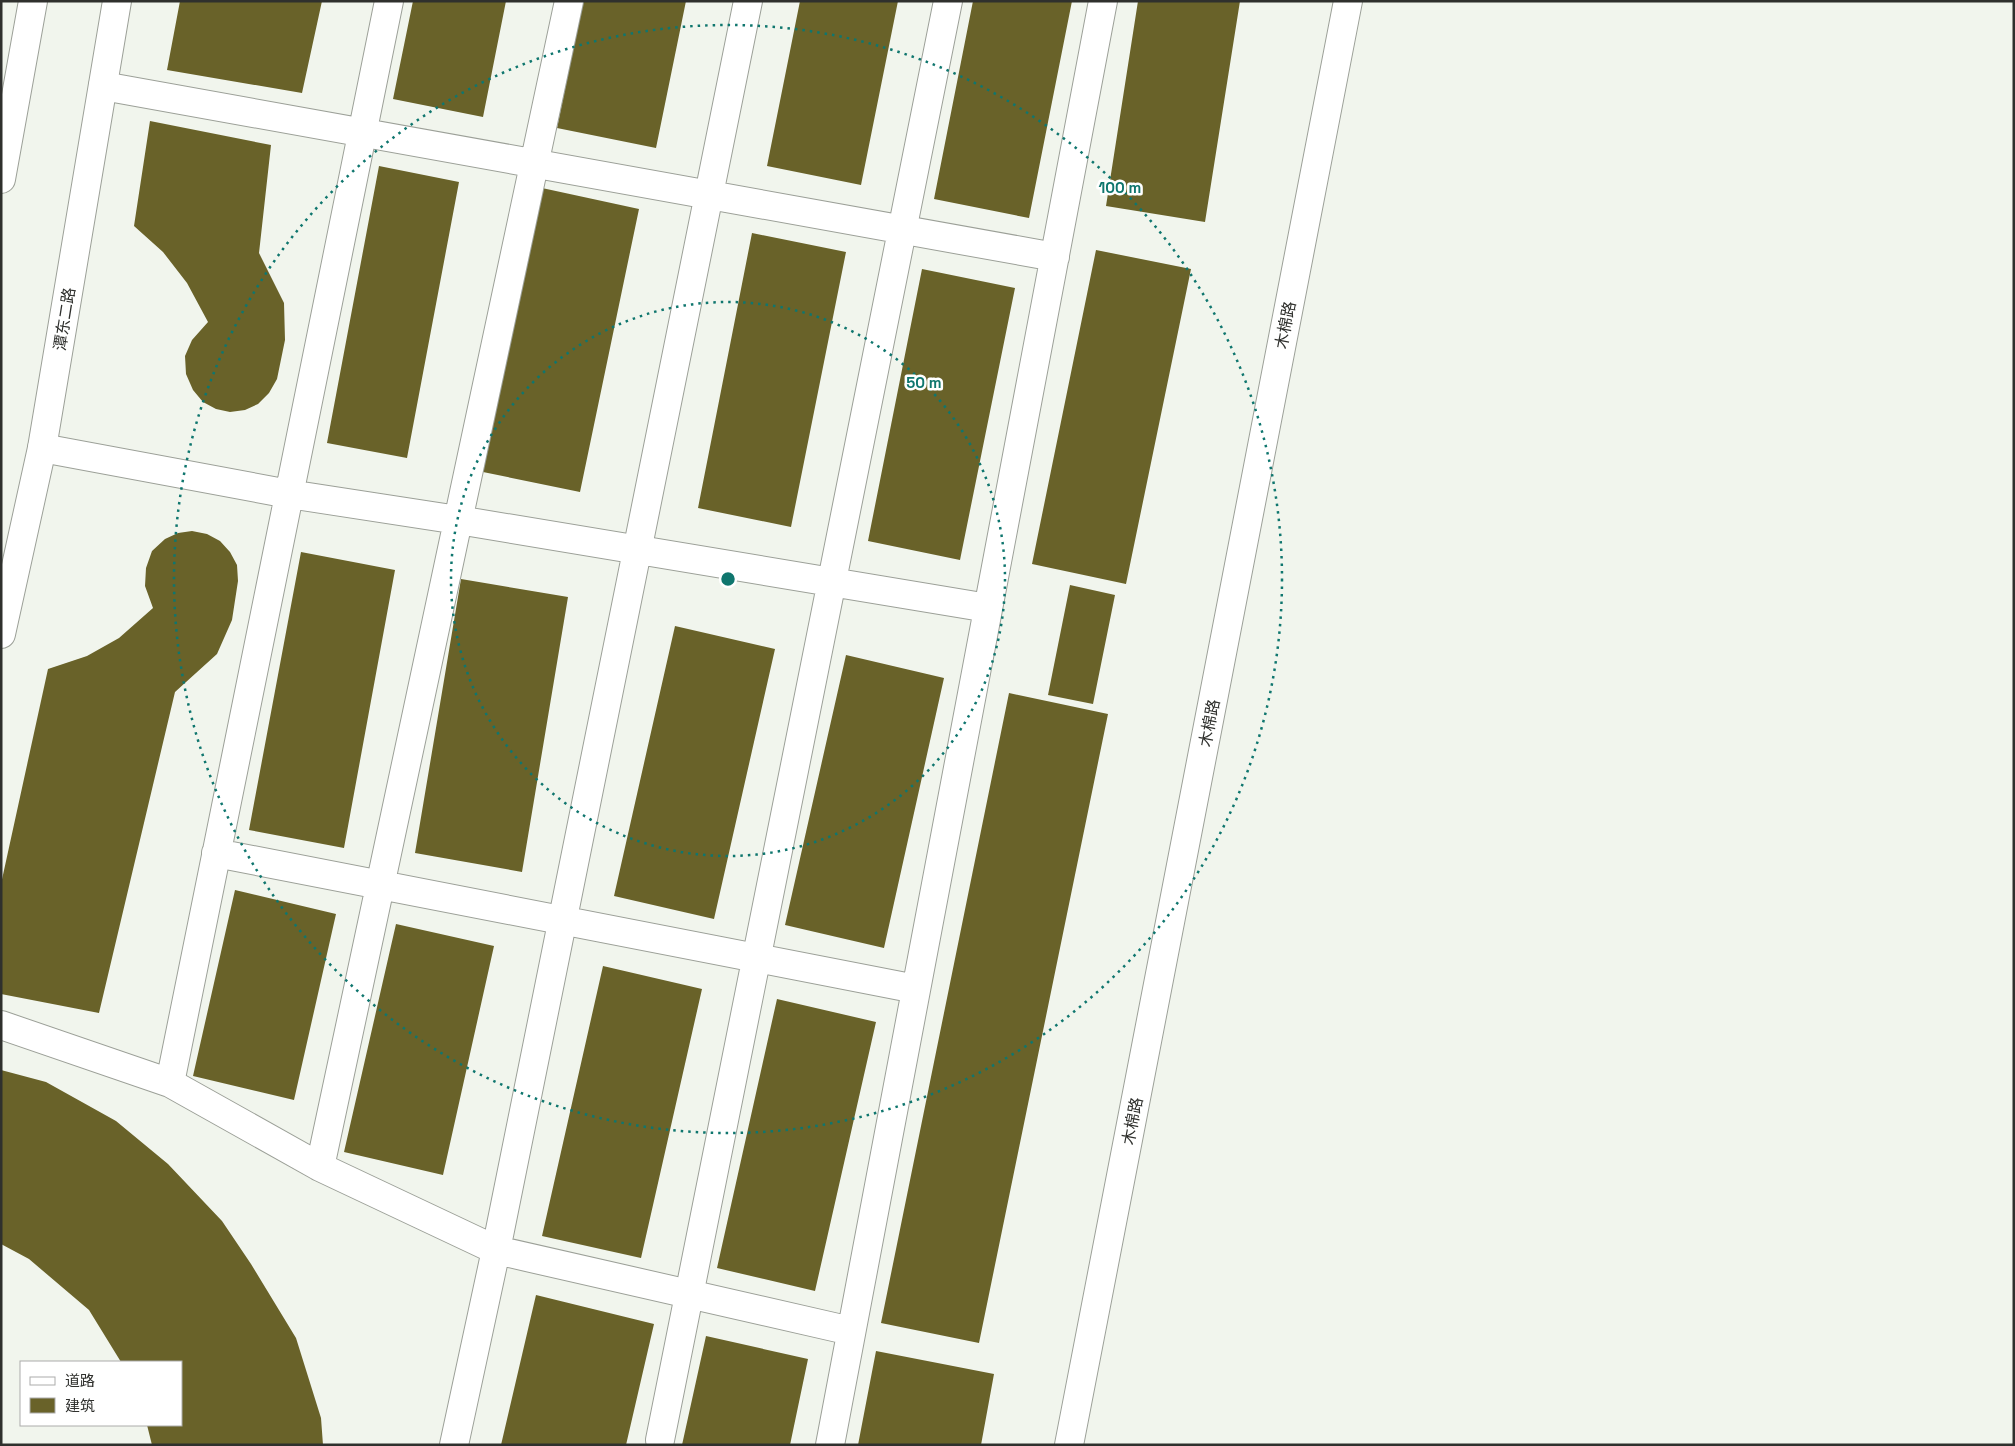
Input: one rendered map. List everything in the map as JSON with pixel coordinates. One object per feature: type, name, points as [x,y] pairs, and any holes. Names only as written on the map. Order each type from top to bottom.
[{"type":"main road","points":[[1,179],[33,1]]},
{"type":"main road","name":"潭东二路","points":[[1,634],[42,448],[117,1]]},
{"type":"main road","points":[[170,1083],[389,1]]},
{"type":"main road","points":[[320,1167],[568,1]]},
{"type":"main road","points":[[454,1445],[496,1250],[748,1]]},
{"type":"main road","points":[[660,1440],[948,1]]},
{"type":"main road","points":[[830,1445],[1103,1]]},
{"type":"main road","name":"木棉路","points":[[1070,1445],[1348,1]]},
{"type":"main road","points":[[103,86],[1055,257]]},
{"type":"main road","points":[[42,448],[289,494],[458,520],[988,608]]},
{"type":"main road","points":[[216,853],[916,989]]},
{"type":"main road","points":[[1,1025],[170,1083],[320,1167],[496,1250],[851,1330]]},
{"type":"building","points":[[180,1],[322,1],[302,93],[167,70]]},
{"type":"building","points":[[413,1],[506,1],[483,117],[393,99]]},
{"type":"building","points":[[583,1],[686,1],[656,148],[557,128]]},
{"type":"building","points":[[800,1],[898,1],[861,185],[767,166]]},
{"type":"building","points":[[973,1],[1072,1],[1029,218],[934,199]]},
{"type":"building","points":[[1138,1],[1240,1],[1205,222],[1106,206]]},
{"type":"building","points":[[150,121],[271,145],[259,253],[284,303],[285,340],[277,379],[269,393],[258,404],[245,410],[230,412],[216,409],[203,402],[193,390],[186,374],[185,356],[192,340],[208,322],[187,283],[163,252],[134,226]]},
{"type":"building","points":[[379,166],[459,182],[407,458],[327,443]]},
{"type":"building","points":[[542,188],[639,209],[580,492],[483,472]]},
{"type":"building","points":[[752,233],[846,252],[791,527],[698,508]]},
{"type":"building","points":[[1096,250],[1191,269],[1126,584],[1032,564]]},
{"type":"building","points":[[922,269],[1015,288],[960,560],[868,541]]},
{"type":"building","points":[[192,531],[207,534],[220,541],[230,552],[237,565],[238,581],[232,620],[217,654],[175,692],[99,1013],[1,994],[1,884],[48,669],[87,656],[119,638],[153,608],[145,586],[146,568],[152,551],[165,539],[178,533]]},
{"type":"building","points":[[301,552],[395,570],[344,848],[249,830]]},
{"type":"building","points":[[461,579],[568,597],[522,872],[415,853]]},
{"type":"building","points":[[1070,585],[1115,595],[1093,704],[1048,695]]},
{"type":"building","points":[[675,626],[775,649],[714,919],[614,896]]},
{"type":"building","points":[[846,655],[944,678],[884,948],[785,925]]},
{"type":"building","points":[[1009,693],[1108,714],[979,1343],[881,1323]]},
{"type":"building","points":[[235,890],[336,914],[294,1100],[193,1076]]},
{"type":"building","points":[[396,924],[494,946],[443,1175],[344,1152]]},
{"type":"building","points":[[603,966],[702,989],[641,1258],[542,1236]]},
{"type":"building","points":[[777,999],[876,1022],[815,1291],[717,1268]]},
{"type":"building","points":[[1,1070],[46,1082],[116,1121],[168,1164],[222,1221],[251,1264],[296,1338],[321,1418],[323,1445],[152,1445],[147,1426],[182,1426],[182,1361],[120,1361],[89,1310],[29,1259],[1,1244]]},
{"type":"building","points":[[536,1295],[654,1324],[626,1445],[501,1445]]},
{"type":"building","points":[[706,1336],[808,1359],[790,1445],[682,1445]]},
{"type":"building","points":[[876,1351],[994,1374],[981,1445],[858,1445]]}]
